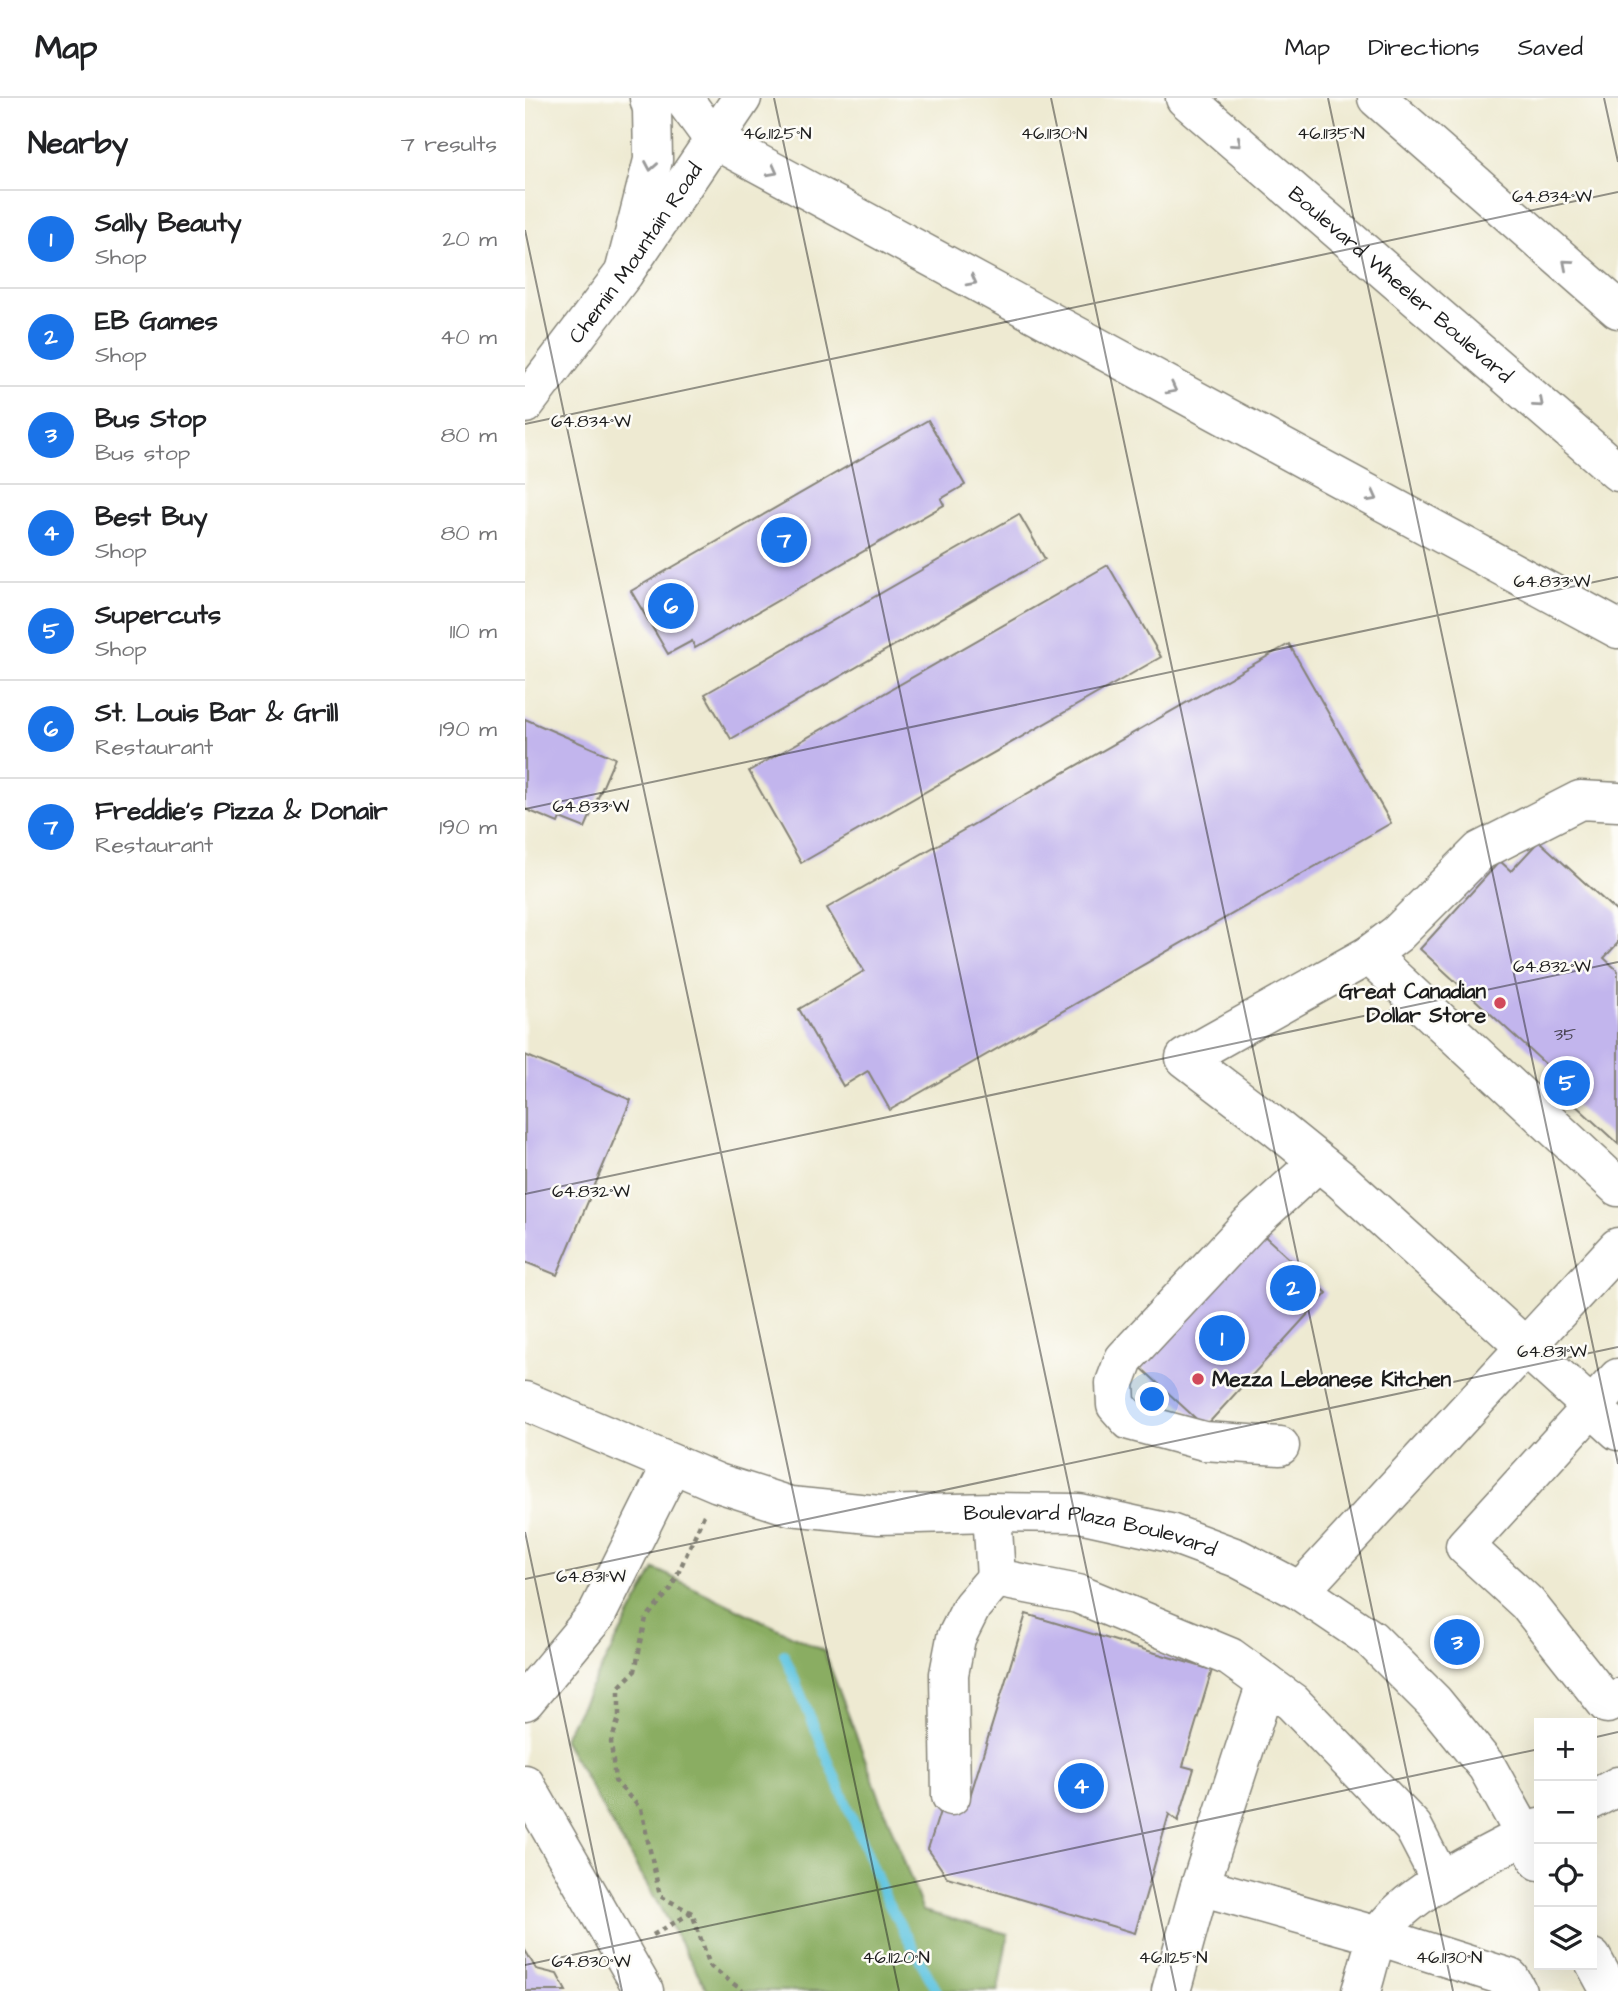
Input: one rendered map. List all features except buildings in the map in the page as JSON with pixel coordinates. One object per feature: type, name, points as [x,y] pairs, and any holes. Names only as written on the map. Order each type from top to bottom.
[{"type":"main road","points":[[624,273],[653,160],[652,109],[649,98]]},
{"type":"main road","points":[[683,98],[713,139],[1618,629]]},
{"type":"main road","name":"Chemin Mountain Road","points":[[525,404],[624,273],[741,98]]},
{"type":"main road","name":"Boulevard Wheeler Boulevard","points":[[1185,98],[1618,472]]},
{"type":"main road","points":[[1377,98],[1618,309]]},
{"type":"main road","points":[[1605,1419],[1341,1180],[1185,1058],[1369,955],[1397,934],[1480,851],[1580,800],[1618,802]]},
{"type":"main road","points":[[1369,955],[1618,1187]]},
{"type":"main road","points":[[1280,1446],[1204,1441],[1130,1421],[1116,1405],[1115,1383],[1124,1359],[1250,1224],[1318,1162]]},
{"type":"main road","points":[[1300,1591],[1618,1247]]},
{"type":"main road","points":[[1618,1378],[1605,1419],[1465,1546],[1527,1603],[1607,1704],[1618,1698]]},
{"type":"main road","name":"Boulevard Plaza Boulevard","points":[[525,1401],[718,1483],[790,1506],[879,1515],[1079,1513],[1170,1533],[1237,1558],[1300,1591],[1371,1639],[1434,1702],[1487,1767],[1534,1839]]},
{"type":"main road","points":[[525,1701],[597,1614],[672,1464]]},
{"type":"main road","points":[[951,1796],[950,1674],[956,1638],[971,1606],[996,1578],[992,1512]]},
{"type":"main road","points":[[996,1578],[1078,1594],[1230,1657],[1292,1702],[1413,1827],[1441,1881]]},
{"type":"main road","points":[[1171,1991],[1200,1886],[1266,1683]]},
{"type":"main road","points":[[525,1784],[644,1991]]},
{"type":"main road","points":[[1597,1797],[1618,1786]]},
{"type":"main road","points":[[1361,1991],[1378,1936],[1407,1904],[1441,1881],[1534,1841]]},
{"type":"main road","points":[[1200,1886],[1378,1936],[1510,1978],[1517,1991]]},
{"type":"main road","points":[[1597,1967],[1610,1991]]},
{"type":"path","points":[[718,1483],[671,1589],[646,1618],[635,1671],[619,1687],[619,1718],[611,1742],[615,1780],[641,1809],[660,1896],[692,1913],[710,1966],[743,1991]]},
{"type":"path","points":[[622,1953],[692,1913]]},
{"type":"green space","points":[[655,1569],[824,1651],[923,1911],[1008,1934],[998,1991],[708,1991],[563,1739]]},
{"type":"waterway","points":[[784,1654],[887,1901],[937,1991]]},
{"type":"place","name":"Freddie's Pizza & Donair","points":[[784,540]]},
{"type":"place","name":"St. Louis Bar & Grill","points":[[671,606]]},
{"type":"place","name":"Great Canadian Dollar Store","points":[[1500,1003]]},
{"type":"place","name":"Supercuts","points":[[1567,1083]]},
{"type":"place","name":"EB Games","points":[[1293,1288]]},
{"type":"place","name":"Sally Beauty","points":[[1222,1338]]},
{"type":"place","name":"Mezza Lebanese Kitchen","points":[[1198,1379]]},
{"type":"place","name":"Bus Stop","points":[[1457,1642]]},
{"type":"place","name":"Best Buy","points":[[1081,1786]]}]
